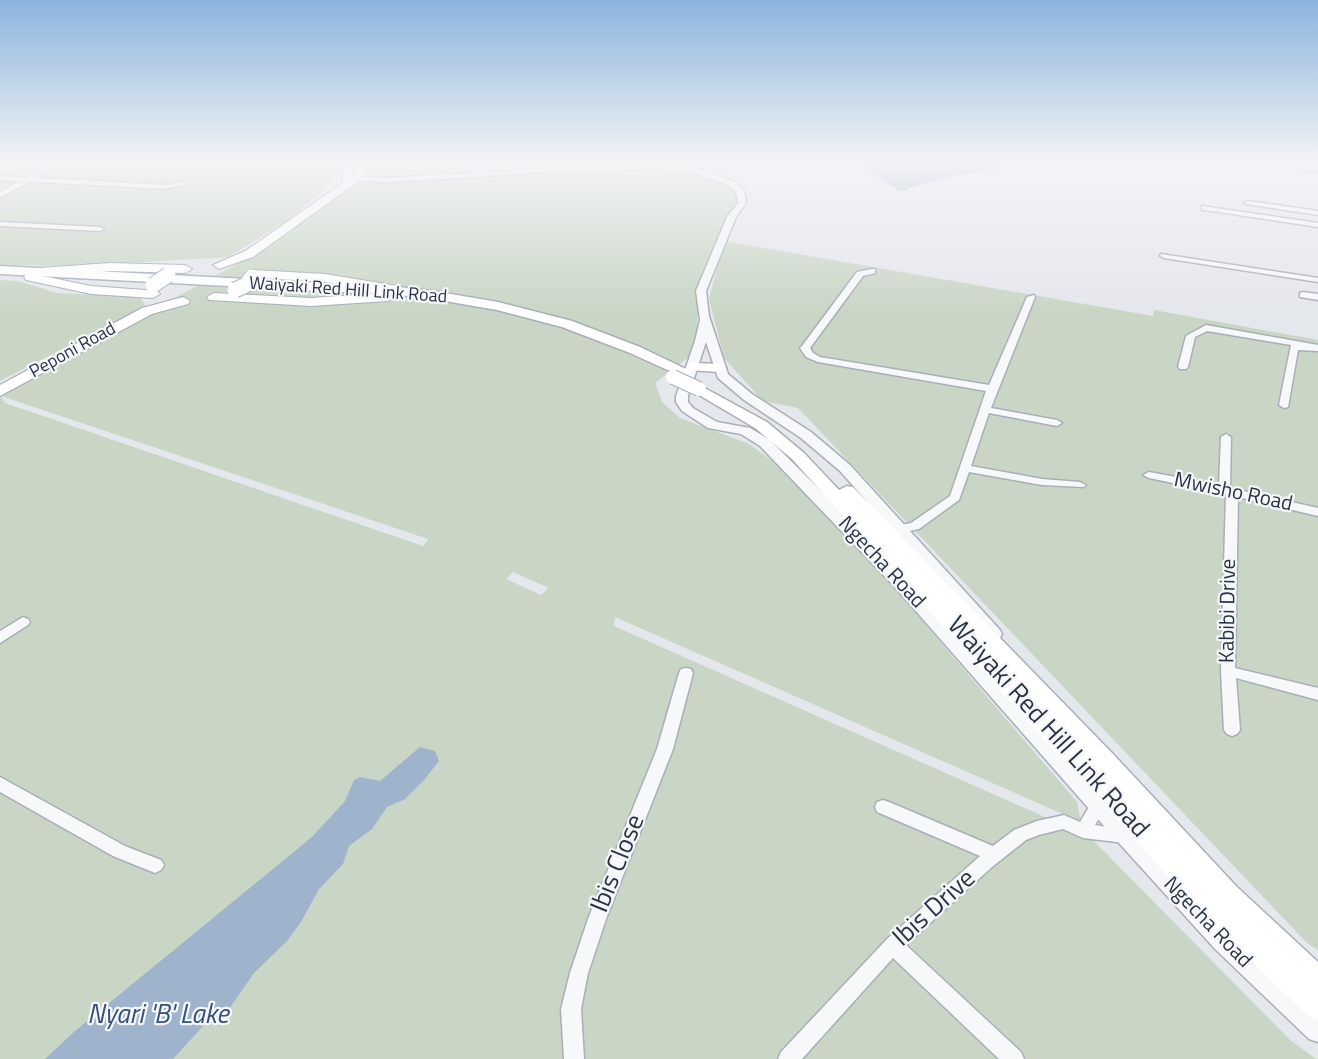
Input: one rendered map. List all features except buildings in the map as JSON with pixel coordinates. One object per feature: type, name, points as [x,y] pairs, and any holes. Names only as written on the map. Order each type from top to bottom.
[{"type":"main road","points":[[214,297],[246,285],[250,273],[244,260],[249,254],[308,212]]},
{"type":"main road","points":[[36,275],[110,267],[185,269],[219,265],[249,254]]},
{"type":"main road","points":[[219,265],[250,273],[325,278],[393,294]]},
{"type":"main road","name":"Peponi Road","points":[[147,311],[155,292],[168,275],[185,269]]},
{"type":"main road","name":"Waiyaki Red Hill Link Road","points":[[0,270],[36,275]]},
{"type":"main road","points":[[36,275],[91,290],[155,292],[193,300]]},
{"type":"main road","name":"Waiyaki Red Hill Link Road","points":[[0,276],[36,275],[393,294],[541,323],[690,378],[819,461],[1030,685],[1105,761],[1228,896],[1318,981]]},
{"type":"main road","points":[[214,297],[320,302],[393,294]]},
{"type":"main road","name":"Peponi Road","points":[[0,391],[147,311],[214,297]]},
{"type":"main road","points":[[690,378],[719,368]]},
{"type":"main road","name":"Waiyaki Red Hill Link Road","points":[[788,440],[978,661],[1207,901],[1318,1006]]},
{"type":"street","name":"Ngecha Road","points":[[735,212],[704,283],[701,299],[722,375],[830,455],[987,625],[1030,685]]},
{"type":"street","points":[[1234,212],[1318,225]]},
{"type":"street","points":[[0,224],[100,229]]},
{"type":"street","points":[[1164,256],[1318,280]]},
{"type":"street","points":[[872,271],[860,274],[805,348],[809,355],[818,359],[992,389]]},
{"type":"street","points":[[1303,295],[1318,297]]},
{"type":"street","points":[[900,529],[915,526],[951,503],[955,498],[987,410],[992,389],[1031,297]]},
{"type":"street","name":"Ngecha Road","points":[[704,316],[701,341],[682,396],[688,411],[713,425],[746,431],[765,443],[978,661],[1125,836],[1246,965],[1318,1030]]},
{"type":"street","points":[[1182,367],[1191,336],[1206,328],[1318,348]]},
{"type":"street","points":[[1284,405],[1294,347],[1307,345]]},
{"type":"street","points":[[987,410],[1057,423]]},
{"type":"street","name":"Kabibi Drive","points":[[1226,438],[1228,671],[1232,730]]},
{"type":"street","points":[[966,468],[1042,482],[1080,485]]},
{"type":"street","name":"Mwisho Road","points":[[1149,475],[1228,490],[1318,512]]},
{"type":"street","points":[[0,638],[23,622]]},
{"type":"street","points":[[1228,671],[1318,694]]},
{"type":"street","name":"Ibis Close","points":[[574,1059],[571,1009],[579,973],[597,919],[665,749],[686,673]]},
{"type":"street","points":[[0,784],[119,850],[155,865]]},
{"type":"street","points":[[1083,831],[1099,805]]},
{"type":"street","points":[[883,807],[995,855]]},
{"type":"street","name":"Ibis Drive","points":[[788,1059],[893,945],[1020,835],[1037,828],[1064,822],[1083,831],[1125,836]]},
{"type":"street","points":[[893,945],[1014,1059]]},
{"type":"green space","points":[[0,212],[298,212],[228,257],[79,266],[98,247],[78,266],[0,265]]},
{"type":"green space","points":[[312,212],[733,212],[698,290],[697,333],[689,357],[655,383],[662,402],[680,418],[749,444],[789,473],[825,507],[1077,802],[1081,822],[615,617],[614,626],[1090,837],[1290,1040],[1316,1059],[0,1059],[0,394],[253,255]],"holes":[[[1,396],[428,539],[423,546],[5,403]],[[513,572],[549,588],[541,595],[506,579]]]},
{"type":"green space","points":[[724,241],[1153,316],[1154,310],[1318,340],[1318,950],[1306,942],[798,408],[763,401],[724,358],[709,299]]},
{"type":"green space","points":[[0,280],[18,281],[57,293],[139,297],[146,306],[0,381]]},
{"type":"water","name":"Nyari 'B' Lake","points":[[420,747],[435,751],[439,761],[424,780],[405,799],[387,807],[372,829],[349,846],[343,864],[319,889],[301,922],[287,941],[254,973],[229,1009],[203,1026],[173,1059],[45,1059],[75,1031],[312,837],[345,801],[354,780],[360,777],[380,781]]}]
